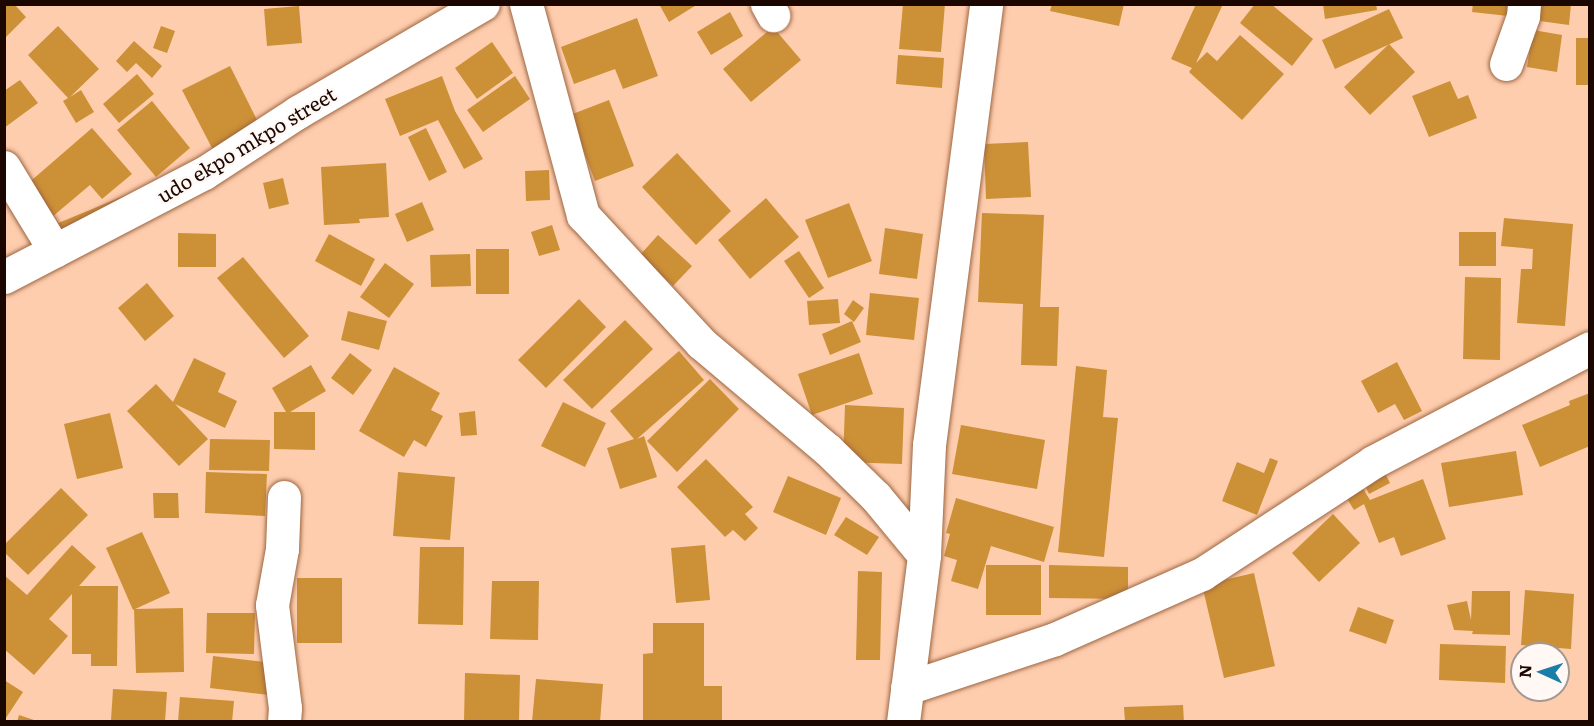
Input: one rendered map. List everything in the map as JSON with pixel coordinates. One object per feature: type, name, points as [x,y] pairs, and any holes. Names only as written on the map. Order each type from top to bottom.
[{"type":"street","name":"udo ekpo mkpo street","points":[[4,277],[204,172],[298,112],[483,4]]},
{"type":"street","points":[[526,4],[583,215],[701,343],[827,449],[876,497],[924,555]]},
{"type":"street","points":[[903,722],[924,555],[929,445],[986,4]]},
{"type":"street","points":[[1506,64],[1523,16],[1524,4]]},
{"type":"street","points":[[4,167],[55,251]]},
{"type":"street","points":[[907,688],[1055,639],[1202,574],[1372,462],[1590,348]]},
{"type":"street","points":[[284,497],[282,549],[272,605],[285,708],[284,722]]},
{"type":"building","points":[[4,4],[14,4],[26,17],[4,39]]},
{"type":"building","points":[[659,4],[698,4],[669,22]]},
{"type":"building","points":[[903,4],[945,4],[941,52],[899,49]]},
{"type":"building","points":[[1052,4],[1124,4],[1119,26],[1050,11]]},
{"type":"building","points":[[1196,4],[1223,4],[1196,63],[1207,52],[1217,61],[1240,35],[1284,74],[1242,120],[1189,72],[1192,68],[1171,59]]},
{"type":"building","points":[[1255,4],[1271,4],[1313,39],[1292,66],[1240,23]]},
{"type":"building","points":[[1323,4],[1376,4],[1377,10],[1325,19]]},
{"type":"building","points":[[1473,4],[1509,4],[1508,16],[1472,12]]},
{"type":"building","points":[[1534,4],[1571,4],[1569,25],[1532,20]]},
{"type":"building","points":[[299,6],[302,43],[267,46],[264,9]]},
{"type":"building","points":[[1389,9],[1403,38],[1335,69],[1322,40]]},
{"type":"building","points":[[730,12],[743,36],[711,55],[697,32]]},
{"type":"building","points":[[637,18],[658,76],[623,89],[615,69],[574,84],[561,47]]},
{"type":"building","points":[[58,26],[99,69],[70,97],[81,90],[94,112],[76,123],[63,101],[68,98],[28,55]]},
{"type":"building","points":[[161,26],[175,31],[167,53],[153,48]]},
{"type":"building","points":[[773,27],[801,60],[751,102],[723,69]]},
{"type":"building","points":[[1533,30],[1562,35],[1557,72],[1527,67]]},
{"type":"building","points":[[1576,38],[1590,38],[1590,85],[1576,85]]},
{"type":"building","points":[[134,41],[162,66],[152,78],[136,63],[127,72],[116,61]]},
{"type":"building","points":[[492,42],[513,73],[477,99],[455,68]]},
{"type":"building","points":[[1389,44],[1415,72],[1370,115],[1344,87]]},
{"type":"building","points":[[898,55],[944,58],[942,88],[896,84]]},
{"type":"building","points":[[230,66],[260,126],[213,150],[182,90]]},
{"type":"building","points":[[137,74],[154,94],[119,123],[103,104]]},
{"type":"building","points":[[442,76],[455,111],[483,159],[464,169],[438,120],[400,136],[385,99]]},
{"type":"building","points":[[515,76],[530,99],[483,132],[467,110]]},
{"type":"building","points":[[20,80],[38,103],[4,128],[4,91]]},
{"type":"building","points":[[1450,81],[1458,99],[1468,95],[1477,118],[1429,137],[1412,96]]},
{"type":"building","points":[[609,100],[634,166],[595,181],[570,115]]},
{"type":"building","points":[[152,101],[190,148],[156,177],[117,130]]},
{"type":"building","points":[[92,128],[132,174],[102,199],[90,185],[52,217],[25,186]]},
{"type":"building","points":[[426,128],[447,172],[429,181],[408,137]]},
{"type":"building","points":[[1028,142],[1031,197],[986,199],[984,144]]},
{"type":"building","points":[[677,153],[731,211],[696,245],[642,187]]},
{"type":"building","points":[[386,163],[389,217],[359,219],[360,223],[324,225],[321,167]]},
{"type":"building","points":[[549,170],[550,200],[526,201],[525,171]]},
{"type":"building","points":[[283,178],[289,204],[269,209],[263,183]]},
{"type":"building","points":[[131,193],[58,243],[51,226]]},
{"type":"building","points":[[766,198],[799,237],[750,279],[718,240]]},
{"type":"building","points":[[422,202],[434,230],[407,242],[395,214]]},
{"type":"building","points":[[849,203],[872,261],[828,278],[805,220]]},
{"type":"building","points":[[982,213],[1044,215],[1040,307],[1059,307],[1057,366],[1021,365],[1023,304],[978,302]]},
{"type":"building","points":[[1504,218],[1573,224],[1565,326],[1517,323],[1521,269],[1532,269],[1533,249],[1501,246]]},
{"type":"building","points":[[552,225],[560,250],[539,256],[531,232]]},
{"type":"building","points":[[885,228],[923,234],[917,279],[879,274]]},
{"type":"building","points":[[1459,232],[1496,232],[1496,266],[1459,266]]},
{"type":"building","points":[[178,233],[216,234],[216,267],[178,267]]},
{"type":"building","points":[[329,234],[375,259],[361,286],[315,261]]},
{"type":"building","points":[[658,235],[692,266],[673,286],[640,255]]},
{"type":"building","points":[[476,249],[509,249],[509,294],[476,294]]},
{"type":"building","points":[[799,251],[824,288],[809,298],[784,261]]},
{"type":"building","points":[[470,254],[471,286],[431,287],[430,255]]},
{"type":"building","points":[[243,257],[309,336],[284,358],[217,278]]},
{"type":"building","points":[[385,263],[414,284],[389,318],[360,297]]},
{"type":"building","points":[[1465,277],[1501,278],[1500,360],[1463,359]]},
{"type":"building","points":[[147,283],[174,316],[145,341],[118,308]]},
{"type":"building","points":[[870,293],[919,298],[914,340],[866,335]]},
{"type":"building","points":[[579,299],[606,327],[546,388],[518,360]]},
{"type":"building","points":[[838,299],[840,323],[809,325],[807,301]]},
{"type":"building","points":[[853,300],[864,308],[854,322],[844,314]]},
{"type":"building","points":[[348,311],[387,321],[379,350],[341,340]]},
{"type":"building","points":[[625,320],[653,349],[592,409],[563,380]]},
{"type":"building","points":[[852,321],[861,342],[830,355],[822,334]]},
{"type":"building","points":[[679,351],[704,380],[637,439],[644,436],[657,477],[620,489],[607,448],[634,439],[610,411]]},
{"type":"building","points":[[350,353],[372,370],[353,395],[331,378]]},
{"type":"building","points":[[859,353],[873,394],[812,415],[798,374]]},
{"type":"building","points":[[194,358],[226,373],[218,392],[237,401],[225,428],[175,404],[208,439],[179,466],[127,411],[156,384],[173,402]]},
{"type":"building","points":[[1397,362],[1422,411],[1404,420],[1395,404],[1378,413],[1361,381]]},
{"type":"building","points":[[311,365],[326,391],[290,412],[315,412],[315,450],[274,449],[274,412],[286,412],[272,388]]},
{"type":"building","points":[[1076,366],[1107,370],[1103,417],[1118,418],[1104,557],[1058,552]]},
{"type":"building","points":[[394,367],[440,393],[431,410],[443,416],[426,447],[414,440],[404,457],[359,431]]},
{"type":"building","points":[[710,379],[739,409],[677,472],[647,441]]},
{"type":"building","points":[[1590,393],[1590,446],[1540,467],[1522,425],[1570,405],[1569,401]]},
{"type":"building","points":[[563,402],[606,423],[585,467],[541,446]]},
{"type":"building","points":[[845,405],[904,408],[902,464],[843,462]]},
{"type":"building","points":[[475,411],[477,435],[461,436],[459,413]]},
{"type":"building","points":[[110,413],[123,468],[77,479],[64,424]]},
{"type":"building","points":[[961,425],[1045,440],[1037,489],[952,474]]},
{"type":"building","points":[[210,439],[270,440],[269,471],[209,470]]},
{"type":"building","points":[[1516,451],[1523,495],[1449,507],[1441,463]]},
{"type":"building","points":[[1270,458],[1278,461],[1257,515],[1222,501],[1237,462],[1264,473]]},
{"type":"building","points":[[706,459],[753,507],[745,514],[758,528],[745,541],[733,530],[725,537],[677,487]]},
{"type":"building","points":[[1383,469],[1390,483],[1369,494],[1362,479]]},
{"type":"building","points":[[206,472],[267,474],[265,516],[205,513]]},
{"type":"building","points":[[398,472],[455,477],[450,540],[393,536]]},
{"type":"building","points":[[788,476],[841,498],[826,535],[773,512]]},
{"type":"building","points":[[1357,479],[1370,500],[1423,479],[1446,539],[1401,556],[1394,537],[1379,543],[1364,504],[1354,510],[1341,489]]},
{"type":"building","points":[[61,488],[88,515],[28,575],[4,552],[4,545]]},
{"type":"building","points":[[153,493],[178,493],[179,518],[154,518]]},
{"type":"building","points":[[956,498],[1054,527],[1044,562],[991,546],[978,589],[951,581],[957,560],[944,556],[950,534],[946,533]]},
{"type":"building","points":[[1333,514],[1360,543],[1319,582],[1292,553]]},
{"type":"building","points":[[846,517],[879,537],[867,555],[834,535]]},
{"type":"building","points":[[142,532],[170,593],[133,610],[106,548]]},
{"type":"building","points":[[72,545],[96,567],[79,586],[118,586],[117,666],[91,666],[91,654],[72,654],[72,594],[49,619],[68,636],[34,675],[4,649],[4,575],[27,595]]},
{"type":"building","points":[[705,545],[710,600],[676,603],[671,548]]},
{"type":"building","points":[[420,547],[464,547],[463,625],[418,624]]},
{"type":"building","points":[[986,565],[1041,565],[1041,615],[986,615]]},
{"type":"building","points":[[1049,565],[1128,567],[1128,599],[1049,598]]},
{"type":"building","points":[[858,571],[882,572],[880,660],[856,660]]},
{"type":"building","points":[[1254,573],[1275,666],[1224,678],[1202,585]]},
{"type":"building","points":[[297,578],[342,578],[342,643],[297,643]]},
{"type":"building","points":[[492,581],[539,581],[538,640],[490,639]]},
{"type":"building","points":[[1525,590],[1574,594],[1571,649],[1570,642],[1521,642]]},
{"type":"building","points":[[1472,591],[1510,591],[1510,635],[1472,634],[1473,631],[1454,630],[1447,605],[1467,601],[1471,620]]},
{"type":"building","points":[[1358,607],[1394,620],[1386,644],[1349,631]]},
{"type":"building","points":[[183,608],[184,672],[136,673],[134,609]]},
{"type":"building","points":[[207,613],[255,613],[254,654],[206,653]]},
{"type":"building","points":[[653,623],[704,623],[704,686],[722,686],[722,722],[643,722],[643,654],[653,653]]},
{"type":"building","points":[[1440,644],[1506,646],[1505,683],[1439,680]]},
{"type":"building","points":[[213,656],[273,663],[269,695],[210,688]]},
{"type":"building","points":[[465,673],[520,675],[519,722],[464,722]]},
{"type":"building","points":[[536,679],[603,684],[600,722],[532,722]]},
{"type":"building","points":[[4,680],[23,692],[4,721]]},
{"type":"building","points":[[113,689],[167,692],[165,722],[111,720]]},
{"type":"building","points":[[180,697],[234,701],[232,722],[178,722]]},
{"type":"building","points":[[1183,705],[1184,722],[1125,722],[1124,707]]},
{"type":"building","points":[[19,715],[37,721],[37,722],[17,722]]}]
